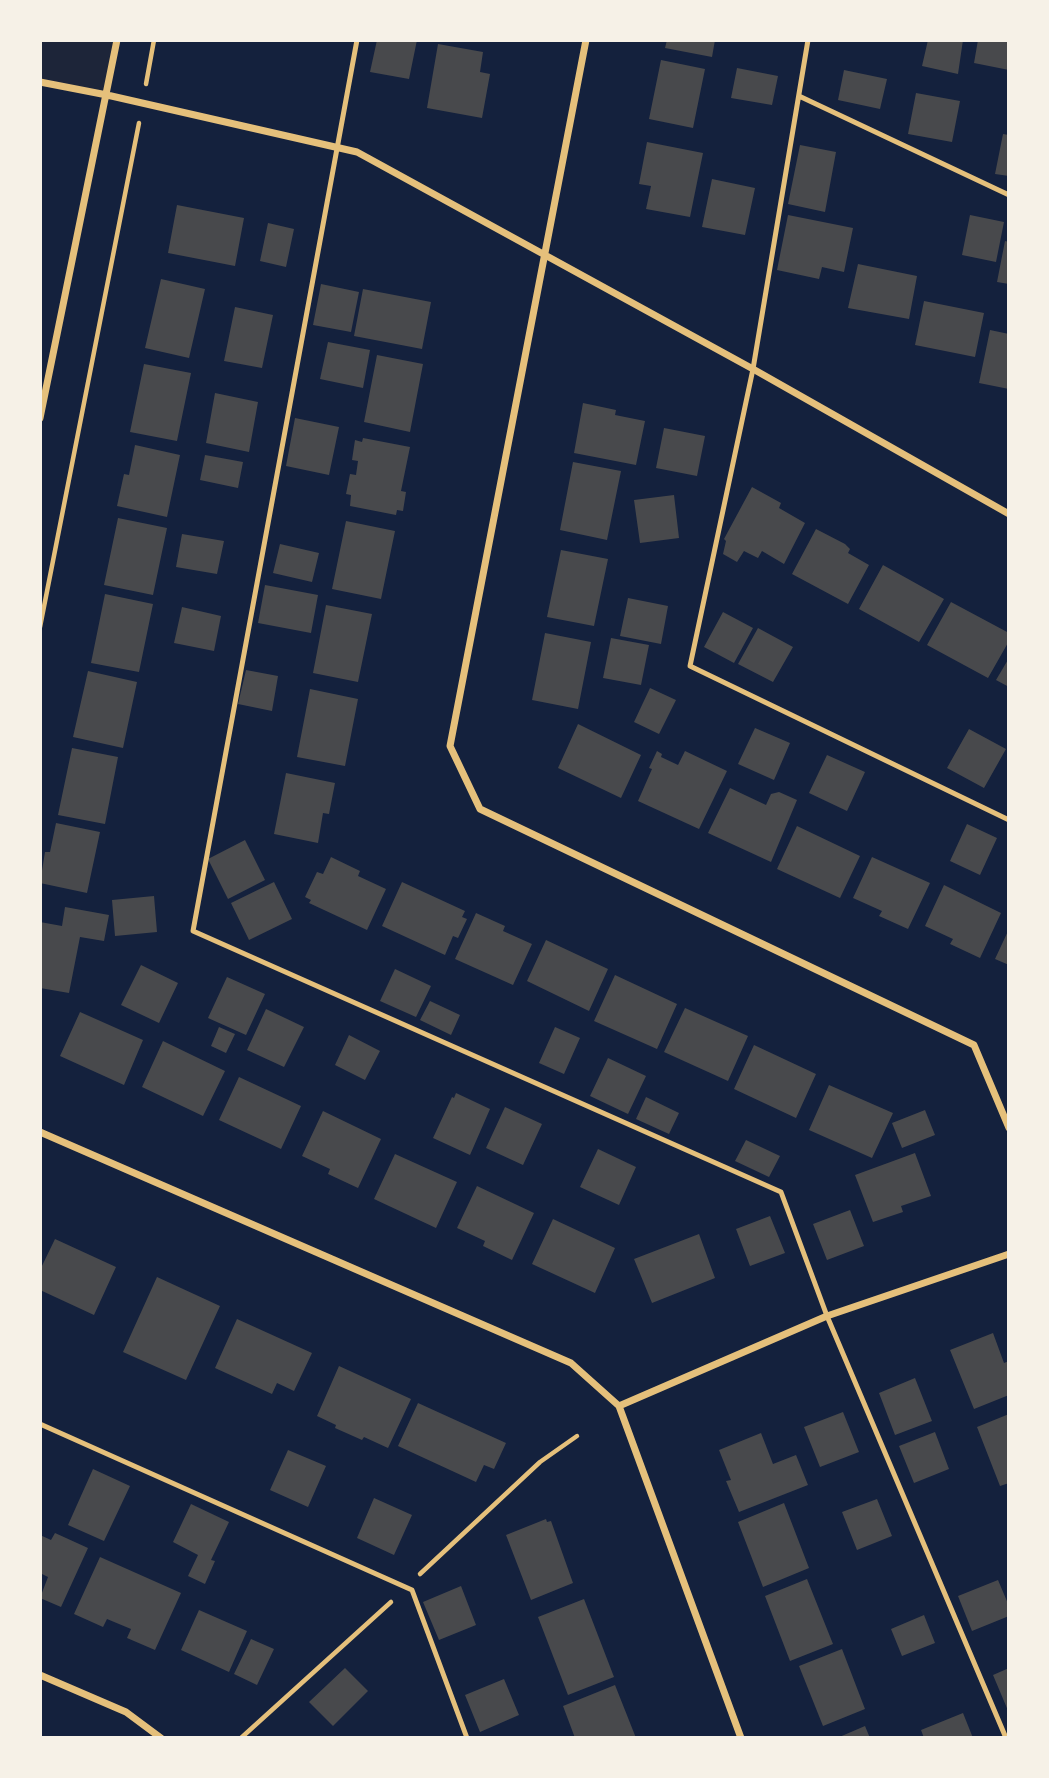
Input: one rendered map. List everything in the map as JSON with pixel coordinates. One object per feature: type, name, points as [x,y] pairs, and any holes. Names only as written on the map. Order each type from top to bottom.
[{"type":"street","points":[[40,418],[117,40]]},
{"type":"street","points":[[586,40],[450,746],[480,809],[974,1045],[1009,1128]]},
{"type":"street","points":[[40,82],[357,152],[753,369],[1009,514]]},
{"type":"street","points":[[40,1132],[571,1363],[619,1406],[741,1738]]},
{"type":"street","points":[[619,1406],[827,1316],[1009,1254]]},
{"type":"street","points":[[40,1675],[126,1712],[161,1738]]},
{"type":"lane","points":[[357,40],[335,147],[193,931],[781,1192],[827,1316],[1006,1738]]},
{"type":"lane","points":[[808,40],[753,369],[690,666],[1009,820]]},
{"type":"lane","points":[[799,96],[1009,195]]},
{"type":"lane","points":[[40,1424],[412,1590],[467,1738]]},
{"type":"path","points":[[40,627],[154,40]]},
{"type":"path","points":[[241,1738],[540,1462],[577,1436]]},
{"type":"shaded area","points":[[40,40],[117,40],[107,95],[40,82]]},
{"type":"building","points":[[377,40],[417,40],[409,79],[370,72]]},
{"type":"building","points":[[667,40],[715,40],[712,57],[665,48]]},
{"type":"building","points":[[928,40],[963,40],[958,74],[922,66]]},
{"type":"building","points":[[978,40],[1009,40],[1009,70],[974,63]]},
{"type":"building","points":[[438,44],[483,52],[480,72],[490,74],[482,118],[427,108]]},
{"type":"building","points":[[661,60],[705,69],[693,128],[649,119]]},
{"type":"building","points":[[737,68],[778,76],[772,105],[731,98]]},
{"type":"building","points":[[844,70],[887,79],[880,109],[838,100]]},
{"type":"building","points":[[916,93],[960,101],[952,142],[908,134]]},
{"type":"building","points":[[1003,134],[1009,135],[1009,176],[995,174]]},
{"type":"building","points":[[647,142],[703,153],[690,217],[646,209],[651,186],[639,184]]},
{"type":"building","points":[[800,145],[836,152],[825,212],[788,204]]},
{"type":"building","points":[[712,179],[755,188],[745,235],[702,227]]},
{"type":"building","points":[[177,205],[244,218],[235,266],[168,253]]},
{"type":"building","points":[[788,215],[853,228],[844,272],[822,267],[819,279],[777,270]]},
{"type":"building","points":[[970,215],[1004,222],[996,262],[962,255]]},
{"type":"building","points":[[268,223],[294,229],[286,267],[260,261]]},
{"type":"building","points":[[1005,241],[1009,242],[1009,284],[997,282]]},
{"type":"building","points":[[858,264],[917,276],[909,319],[848,308]]},
{"type":"building","points":[[161,279],[205,289],[189,358],[145,348]]},
{"type":"building","points":[[321,284],[359,292],[351,332],[313,325]]},
{"type":"building","points":[[363,289],[431,302],[422,349],[354,336]]},
{"type":"building","points":[[924,301],[984,313],[975,357],[915,345]]},
{"type":"building","points":[[235,307],[273,315],[262,368],[224,361]]},
{"type":"building","points":[[990,330],[1009,334],[1009,389],[979,383]]},
{"type":"building","points":[[328,342],[370,350],[363,388],[320,379]]},
{"type":"building","points":[[377,355],[423,364],[410,432],[364,422]]},
{"type":"building","points":[[144,364],[191,373],[177,441],[130,432]]},
{"type":"building","points":[[215,393],[258,402],[249,452],[206,443]]},
{"type":"building","points":[[583,403],[616,410],[615,415],[645,421],[636,465],[574,453]]},
{"type":"building","points":[[295,418],[339,427],[329,475],[286,466]]},
{"type":"building","points":[[664,428],[705,436],[697,476],[656,468]]},
{"type":"building","points":[[363,438],[410,447],[401,491],[406,492],[403,511],[397,510],[396,515],[350,506],[351,495],[346,494],[350,474],[356,475],[358,461],[352,460],[355,440],[362,442]]},
{"type":"building","points":[[135,445],[180,455],[167,517],[117,506],[124,474],[129,475]]},
{"type":"building","points":[[205,455],[243,462],[238,488],[200,480]]},
{"type":"building","points":[[573,462],[621,471],[607,540],[560,530]]},
{"type":"building","points":[[752,487],[781,503],[779,508],[805,523],[784,564],[762,551],[758,558],[744,551],[737,562],[723,554],[726,541],[724,539]]},
{"type":"building","points":[[674,495],[679,538],[640,543],[634,500]]},
{"type":"building","points":[[118,518],[167,528],[153,595],[104,585]]},
{"type":"building","points":[[346,521],[395,531],[381,599],[332,589]]},
{"type":"building","points":[[816,529],[845,544],[850,549],[848,553],[869,565],[848,604],[792,574]]},
{"type":"building","points":[[182,534],[224,541],[217,574],[176,567]]},
{"type":"building","points":[[280,544],[319,553],[312,582],[273,573]]},
{"type":"building","points":[[561,550],[608,559],[594,626],[547,617]]},
{"type":"building","points":[[883,565],[944,599],[919,642],[859,609]]},
{"type":"building","points":[[265,585],[318,595],[311,633],[258,623]]},
{"type":"building","points":[[105,594],[153,604],[139,672],[91,663]]},
{"type":"building","points":[[628,598],[668,606],[661,644],[620,636]]},
{"type":"building","points":[[951,602],[1009,633],[1009,641],[988,678],[927,645]]},
{"type":"building","points":[[326,605],[372,614],[358,682],[313,673]]},
{"type":"building","points":[[182,607],[221,616],[214,651],[174,643]]},
{"type":"building","points":[[723,612],[753,628],[734,663],[704,647]]},
{"type":"building","points":[[758,628],[793,647],[773,682],[738,664]]},
{"type":"building","points":[[545,633],[591,642],[578,709],[532,700]]},
{"type":"building","points":[[611,638],[649,645],[641,685],[603,678]]},
{"type":"building","points":[[1009,658],[1009,687],[996,680]]},
{"type":"building","points":[[246,670],[278,676],[272,711],[238,704]]},
{"type":"building","points":[[88,671],[137,682],[123,748],[73,737]]},
{"type":"building","points":[[650,688],[676,700],[659,734],[634,722]]},
{"type":"building","points":[[310,689],[358,699],[345,766],[297,757]]},
{"type":"building","points":[[578,724],[641,755],[621,798],[558,768]]},
{"type":"building","points":[[755,728],[790,743],[774,780],[738,764]]},
{"type":"building","points":[[969,729],[1006,749],[984,788],[947,768]]},
{"type":"building","points":[[72,748],[118,757],[105,824],[58,815]]},
{"type":"building","points":[[657,751],[662,754],[661,757],[678,765],[685,751],[727,771],[699,829],[638,801]]},
{"type":"building","points":[[827,755],[865,772],[847,811],[809,793]]},
{"type":"building","points":[[286,773],[335,783],[329,814],[323,813],[318,843],[274,834]]},
{"type":"building","points":[[730,788],[766,805],[771,794],[779,792],[797,800],[771,862],[708,833]]},
{"type":"building","points":[[56,823],[100,832],[87,893],[40,883],[45,852],[50,852]]},
{"type":"building","points":[[967,824],[997,838],[980,875],[950,861]]},
{"type":"building","points":[[797,826],[860,856],[840,898],[777,869]]},
{"type":"building","points":[[245,840],[265,880],[228,899],[208,859]]},
{"type":"building","points":[[331,857],[360,871],[358,876],[386,889],[367,930],[309,903],[311,900],[305,897],[317,872],[323,874]]},
{"type":"building","points":[[872,857],[930,883],[908,929],[879,916],[882,911],[853,898]]},
{"type":"building","points":[[274,882],[292,919],[249,940],[231,903]]},
{"type":"building","points":[[402,882],[465,911],[462,917],[467,919],[458,938],[453,936],[445,955],[382,926]]},
{"type":"building","points":[[944,885],[1001,913],[980,958],[950,944],[953,939],[925,926]]},
{"type":"building","points":[[154,896],[157,932],[115,936],[112,900]]},
{"type":"building","points":[[65,907],[109,915],[104,941],[80,937],[69,993],[40,988],[40,922],[62,926]]},
{"type":"building","points":[[476,913],[505,926],[503,931],[532,944],[513,985],[455,959]]},
{"type":"building","points":[[1009,929],[1009,965],[995,959]]},
{"type":"building","points":[[546,940],[608,969],[589,1011],[527,981]]},
{"type":"building","points":[[141,965],[178,983],[159,1023],[121,1005]]},
{"type":"building","points":[[395,969],[431,986],[416,1017],[380,1001]]},
{"type":"building","points":[[615,975],[677,1004],[657,1049],[594,1021]]},
{"type":"building","points":[[227,977],[265,994],[246,1035],[208,1018]]},
{"type":"building","points":[[430,1001],[460,1015],[451,1035],[420,1020]]},
{"type":"building","points":[[685,1008],[748,1036],[728,1081],[664,1052]]},
{"type":"building","points":[[266,1009],[304,1027],[284,1067],[247,1050]]},
{"type":"building","points":[[80,1012],[143,1040],[124,1085],[60,1056]]},
{"type":"building","points":[[219,1027],[235,1034],[226,1053],[211,1046]]},
{"type":"building","points":[[555,1027],[580,1038],[564,1074],[539,1063]]},
{"type":"building","points":[[349,1035],[380,1051],[365,1080],[335,1065]]},
{"type":"building","points":[[163,1041],[225,1071],[203,1116],[142,1087]]},
{"type":"building","points":[[754,1045],[816,1074],[796,1118],[734,1089]]},
{"type":"building","points":[[608,1058],[646,1076],[628,1114],[590,1096]]},
{"type":"building","points":[[239,1077],[301,1106],[281,1149],[219,1120]]},
{"type":"building","points":[[829,1085],[893,1113],[872,1158],[809,1130]]},
{"type":"building","points":[[456,1093],[490,1109],[470,1155],[433,1138]]},
{"type":"building","points":[[646,1097],[679,1113],[669,1134],[636,1119]]},
{"type":"building","points":[[505,1107],[542,1124],[523,1165],[486,1148]]},
{"type":"building","points":[[925,1110],[935,1135],[902,1148],[892,1123]]},
{"type":"building","points":[[323,1111],[381,1139],[358,1188],[328,1174],[330,1169],[302,1156]]},
{"type":"building","points":[[746,1140],[780,1156],[769,1177],[735,1161]]},
{"type":"building","points":[[598,1149],[636,1167],[619,1205],[580,1187]]},
{"type":"building","points":[[915,1153],[931,1196],[901,1206],[903,1212],[873,1222],[855,1175]]},
{"type":"building","points":[[395,1154],[457,1182],[436,1228],[374,1199]]},
{"type":"building","points":[[477,1186],[534,1213],[512,1260],[483,1246],[485,1241],[457,1228]]},
{"type":"building","points":[[850,1210],[864,1246],[827,1260],[813,1224]]},
{"type":"building","points":[[770,1216],[785,1253],[750,1266],[736,1229]]},
{"type":"building","points":[[553,1219],[615,1248],[595,1293],[532,1264]]},
{"type":"building","points":[[699,1234],[715,1278],[652,1303],[634,1259]]},
{"type":"building","points":[[55,1239],[116,1267],[94,1315],[40,1290],[40,1270]]},
{"type":"building","points":[[157,1277],[220,1306],[186,1380],[123,1352]]},
{"type":"building","points":[[237,1319],[312,1353],[294,1391],[277,1383],[272,1394],[215,1368]]},
{"type":"building","points":[[993,1333],[1004,1363],[1009,1361],[1009,1395],[974,1409],[950,1350]]},
{"type":"building","points":[[339,1366],[411,1399],[388,1448],[335,1428],[336,1425],[317,1416]]},
{"type":"building","points":[[915,1378],[932,1421],[895,1435],[879,1393]]},
{"type":"building","points":[[418,1403],[506,1443],[494,1469],[484,1465],[476,1482],[398,1446]]},
{"type":"building","points":[[843,1412],[859,1452],[820,1467],[804,1427]]},
{"type":"building","points":[[1009,1414],[1009,1483],[1000,1486],[977,1427]]},
{"type":"building","points":[[935,1432],[949,1469],[914,1483],[899,1446]]},
{"type":"building","points":[[761,1433],[773,1464],[796,1455],[808,1485],[739,1512],[726,1481],[731,1480],[719,1450]]},
{"type":"building","points":[[288,1450],[326,1466],[308,1507],[270,1490]]},
{"type":"building","points":[[93,1469],[130,1486],[104,1541],[68,1525]]},
{"type":"building","points":[[374,1498],[412,1515],[394,1555],[357,1538]]},
{"type":"building","points":[[877,1499],[892,1536],[857,1550],[842,1512]]},
{"type":"building","points":[[784,1503],[809,1568],[763,1587],[738,1522]]},
{"type":"building","points":[[191,1504],[229,1522],[211,1560],[215,1561],[205,1584],[188,1576],[198,1555],[173,1542]]},
{"type":"building","points":[[546,1519],[547,1522],[551,1521],[573,1583],[531,1600],[506,1535]]},
{"type":"building","points":[[55,1533],[88,1548],[61,1607],[40,1598],[48,1577],[40,1573],[40,1535],[51,1540]]},
{"type":"building","points":[[100,1557],[181,1593],[155,1650],[127,1638],[131,1629],[107,1619],[103,1627],[74,1614]]},
{"type":"building","points":[[807,1579],[833,1644],[790,1661],[765,1596]]},
{"type":"building","points":[[998,1580],[1009,1606],[1009,1616],[972,1631],[958,1596]]},
{"type":"building","points":[[461,1586],[476,1625],[439,1640],[423,1602]]},
{"type":"building","points":[[584,1599],[614,1677],[568,1695],[538,1617]]},
{"type":"building","points":[[199,1610],[247,1631],[229,1672],[181,1650]]},
{"type":"building","points":[[924,1615],[935,1643],[902,1656],[891,1629]]},
{"type":"building","points":[[251,1639],[274,1649],[257,1685],[234,1674]]},
{"type":"building","points":[[842,1649],[865,1709],[823,1726],[799,1666]]},
{"type":"building","points":[[345,1668],[368,1691],[333,1726],[309,1702]]},
{"type":"building","points":[[1009,1668],[1009,1713],[993,1675]]},
{"type":"building","points":[[504,1679],[519,1715],[480,1732],[465,1695]]},
{"type":"building","points":[[615,1685],[636,1738],[575,1738],[563,1706]]},
{"type":"building","points":[[963,1713],[973,1738],[924,1738],[921,1730]]},
{"type":"building","points":[[865,1726],[870,1738],[837,1738]]}]
